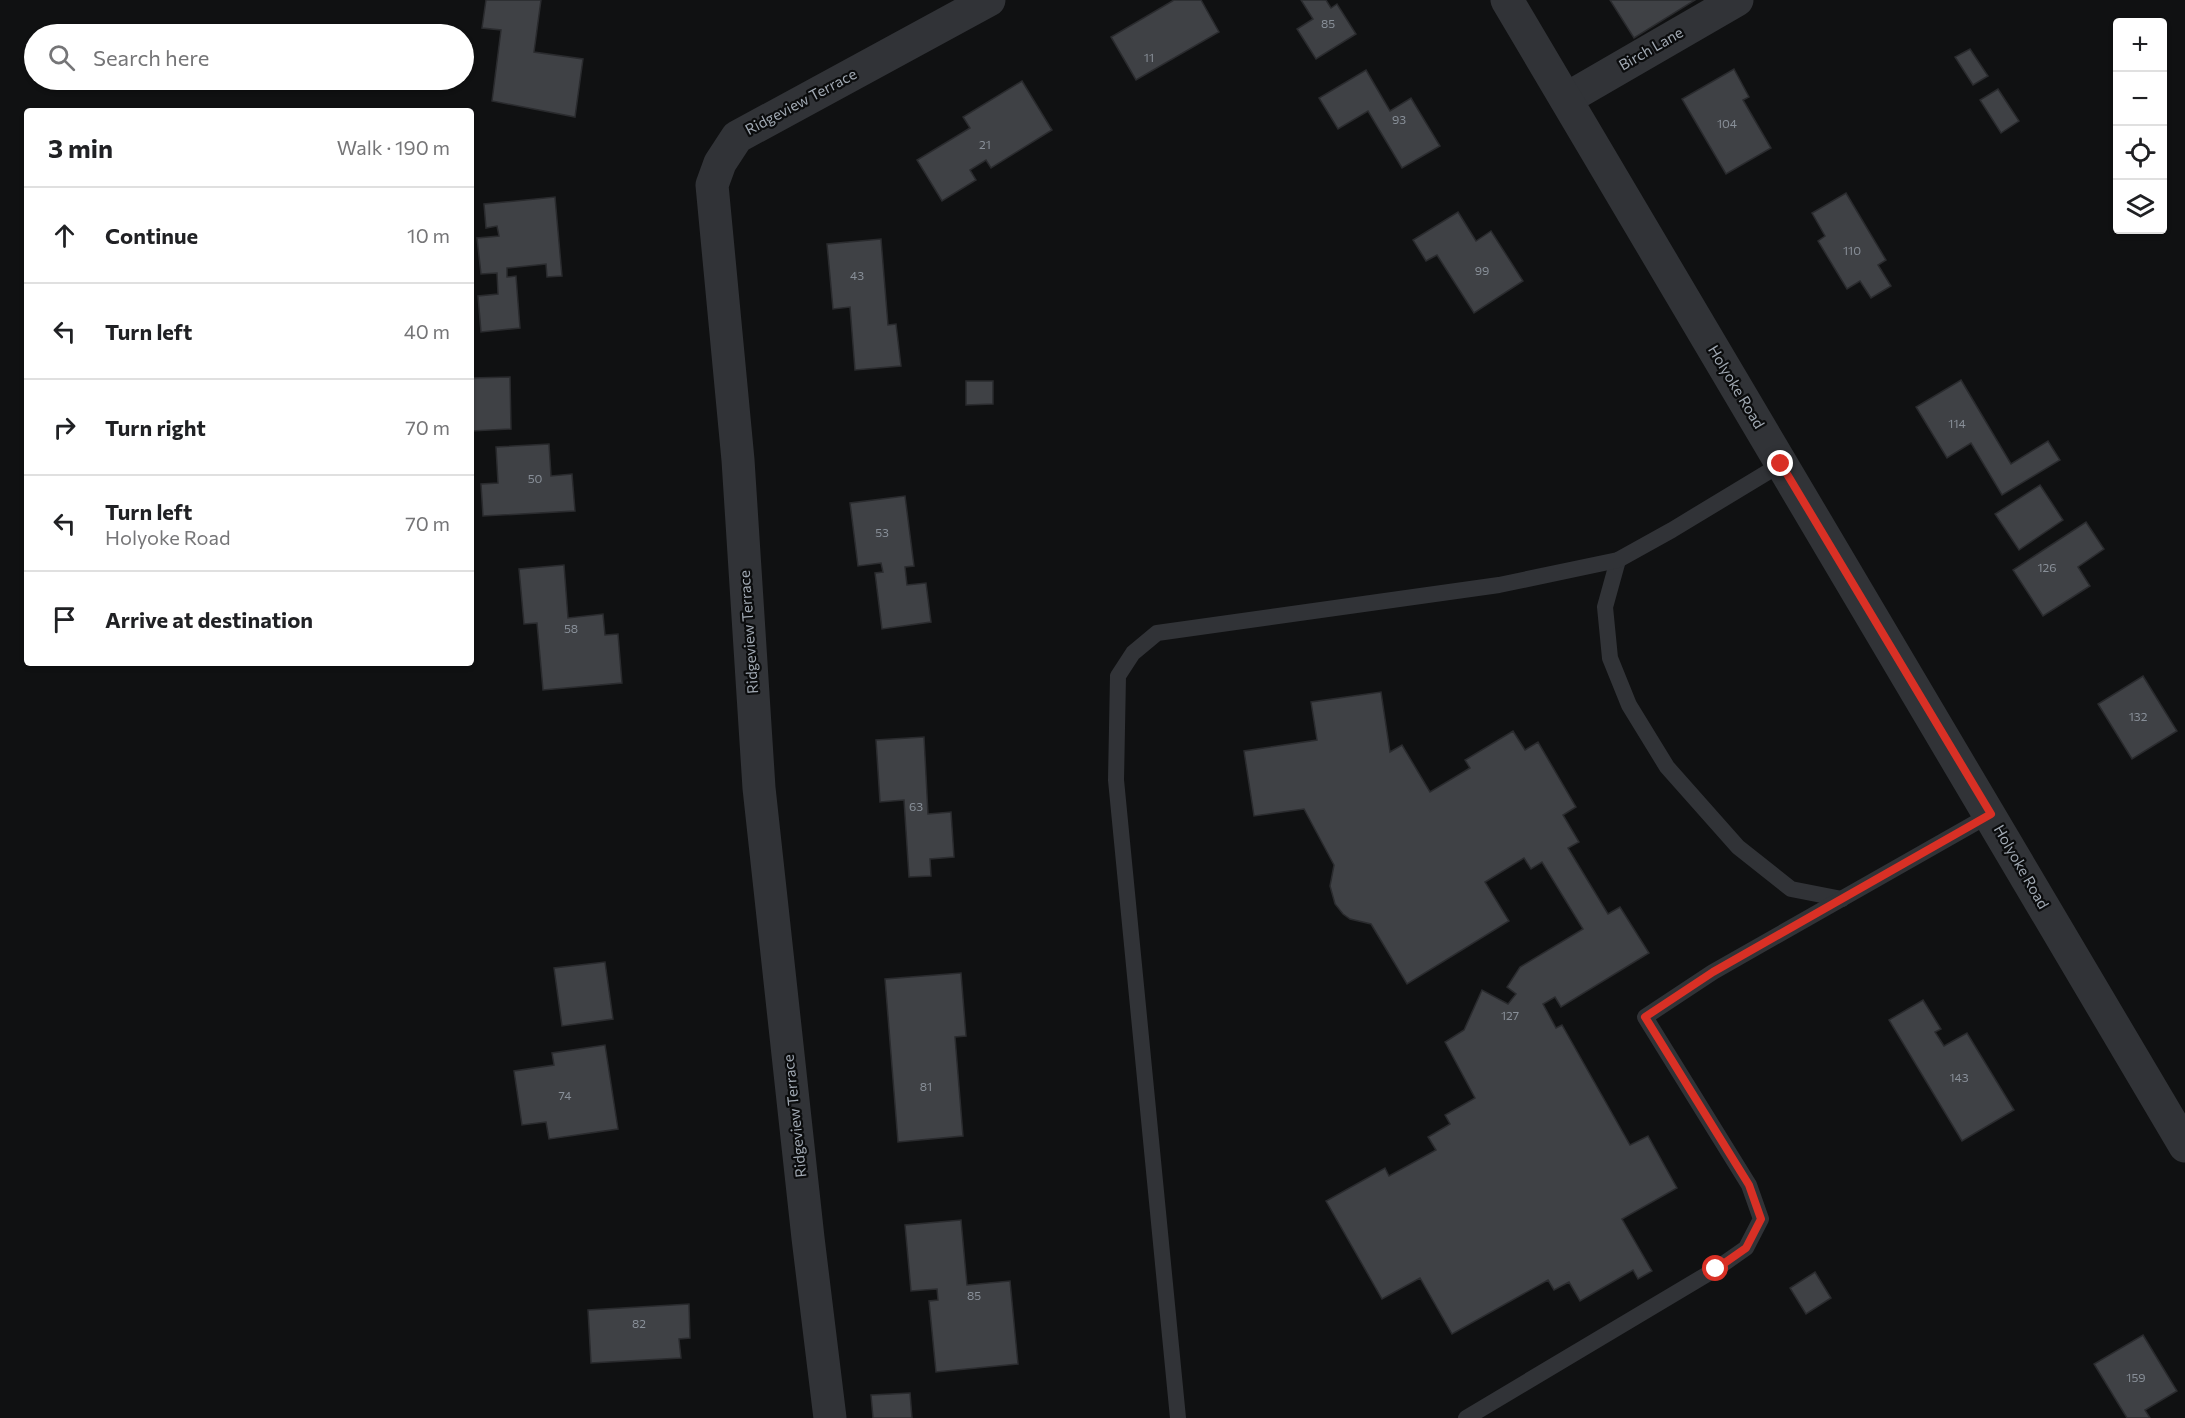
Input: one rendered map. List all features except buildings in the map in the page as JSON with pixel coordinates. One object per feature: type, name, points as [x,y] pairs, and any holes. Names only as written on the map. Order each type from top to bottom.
[{"type":"street","name":"Ridgeview Terrace","points":[[830,1418],[759,788],[738,460],[712,185],[720,163],[737,136],[989,0]]},
{"type":"street","name":"Holyoke Road","points":[[1507,0],[1991,814],[2185,1146]]},
{"type":"street","name":"Birch Lane","points":[[1566,99],[1737,0]]},
{"type":"lane","points":[[1178,1418],[1116,780],[1118,676],[1133,653],[1157,633],[1498,585],[1618,560],[1781,464]]},
{"type":"lane","points":[[1618,560],[1605,607],[1610,658],[1629,705],[1667,766],[1738,847],[1791,889],[1842,899]]},
{"type":"lane","points":[[1466,1418],[1716,1269],[1746,1248],[1761,1219],[1749,1185],[1645,1017],[1713,972],[1991,814]]},
{"type":"route","points":[[1716,1269],[1746,1248],[1761,1219],[1749,1185],[1645,1017],[1713,972],[1991,814],[1781,464]]}]
